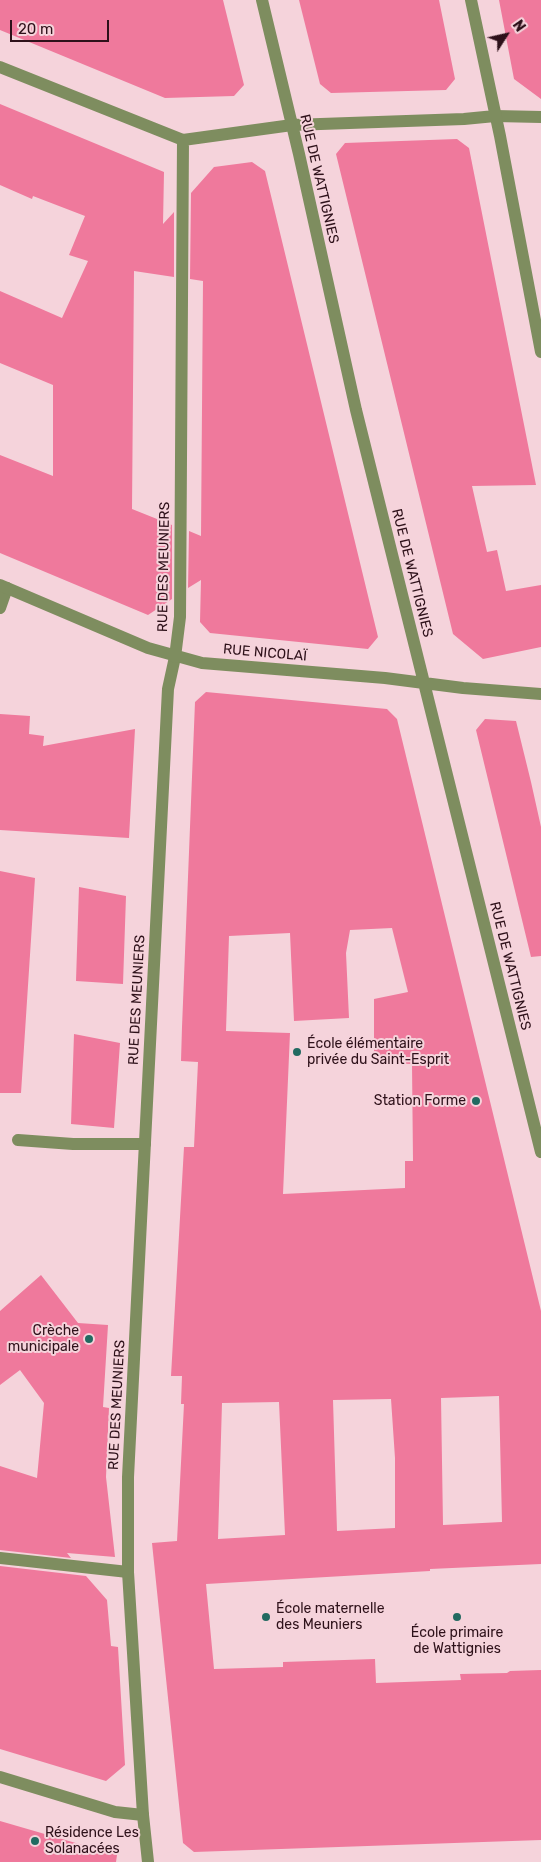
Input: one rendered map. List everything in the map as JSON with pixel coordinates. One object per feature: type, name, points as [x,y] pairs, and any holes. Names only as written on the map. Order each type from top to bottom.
[{"type":"street","name":"RUE DE WATTIGNIES","points":[[262,0],[356,410],[541,1152]]},
{"type":"street","points":[[471,0],[496,116],[541,352]]},
{"type":"street","points":[[0,67],[184,140],[292,125],[464,119],[496,116],[538,117]]},
{"type":"street","name":"RUE DES MEUNIERS","points":[[148,1862],[143,1815],[128,1572],[128,1477],[168,689],[180,617],[184,140]]},
{"type":"street","points":[[0,608],[4,587]]},
{"type":"street","name":"RUE NICOLAÏ","points":[[4,587],[148,648],[202,663],[541,694]]},
{"type":"street","points":[[18,1140],[73,1144],[145,1144]]},
{"type":"street","points":[[0,1558],[128,1572]]},
{"type":"street","points":[[0,1777],[115,1812],[143,1815]]},
{"type":"building","points":[[0,0],[223,0],[244,85],[234,96],[165,98],[0,30]]},
{"type":"building","points":[[299,0],[439,0],[455,79],[446,90],[331,93],[320,84]]},
{"type":"building","points":[[499,0],[541,0],[541,99],[514,79]]},
{"type":"building","points":[[0,104],[164,172],[163,224],[174,212],[174,277],[134,271],[132,509],[172,525],[172,599],[148,615],[0,553],[0,455],[53,476],[53,385],[0,363],[0,291],[62,318],[88,261],[69,255],[85,216],[33,196],[32,199],[0,185]]},
{"type":"building","points":[[457,139],[469,148],[536,485],[472,486],[487,552],[497,550],[506,591],[541,585],[541,647],[483,659],[453,634],[336,154],[345,143]]},
{"type":"building","points":[[252,162],[265,171],[378,637],[368,649],[210,633],[200,622],[201,580],[188,588],[189,531],[201,536],[203,281],[190,279],[191,193],[214,167]]},
{"type":"building","points":[[206,692],[387,709],[397,719],[541,1311],[541,1564],[430,1569],[430,1571],[206,1584],[214,1669],[283,1667],[283,1662],[375,1659],[376,1683],[461,1680],[460,1674],[541,1670],[541,1840],[194,1852],[183,1843],[152,1543],[177,1541],[184,1404],[181,1404],[182,1376],[171,1376],[184,1147],[194,1147],[198,1062],[181,1061],[195,702]],"holes":[[[392,928],[408,992],[374,999],[374,1055],[386,1056],[385,1063],[412,1064],[413,1161],[405,1161],[405,1188],[283,1194],[290,1033],[226,1031],[229,936],[290,933],[294,1021],[349,1018],[346,953],[350,930]],[[499,1396],[502,1522],[443,1525],[441,1398]],[[391,1399],[395,1458],[395,1528],[337,1531],[333,1400]],[[279,1402],[285,1535],[218,1539],[222,1403]]]},
{"type":"building","points":[[0,714],[30,716],[29,734],[44,736],[43,746],[135,729],[129,838],[0,830]]},
{"type":"building","points":[[485,719],[516,721],[531,782],[541,827],[541,956],[531,957],[476,730]]},
{"type":"building","points":[[0,871],[35,878],[21,1093],[0,1093]]},
{"type":"building","points":[[79,887],[126,896],[123,984],[76,981]]},
{"type":"building","points":[[74,1034],[120,1043],[114,1128],[71,1124]]},
{"type":"building","points":[[41,1275],[78,1323],[108,1325],[103,1407],[109,1408],[106,1477],[115,1557],[67,1553],[71,1558],[0,1550],[0,1466],[37,1478],[44,1403],[20,1370],[0,1385],[0,1311]]},
{"type":"building","points":[[0,1566],[86,1576],[107,1600],[111,1646],[118,1647],[125,1765],[106,1781],[0,1749]]},
{"type":"building","name":"Résidence Les Solanacées","points":[[0,1821],[117,1855],[116,1862],[0,1862]]},
{"type":"place","name":"École élémentaire privée du Saint-Esprit","points":[[297,1052]]},
{"type":"place","name":"Station Forme","points":[[476,1101]]},
{"type":"place","name":"Crèche municipale","points":[[89,1339]]},
{"type":"place","name":"École maternelle des Meuniers","points":[[266,1617]]},
{"type":"place","name":"École primaire de Wattignies","points":[[457,1617]]},
{"type":"place","name":"Résidence Les Solanacées","points":[[35,1841]]}]
